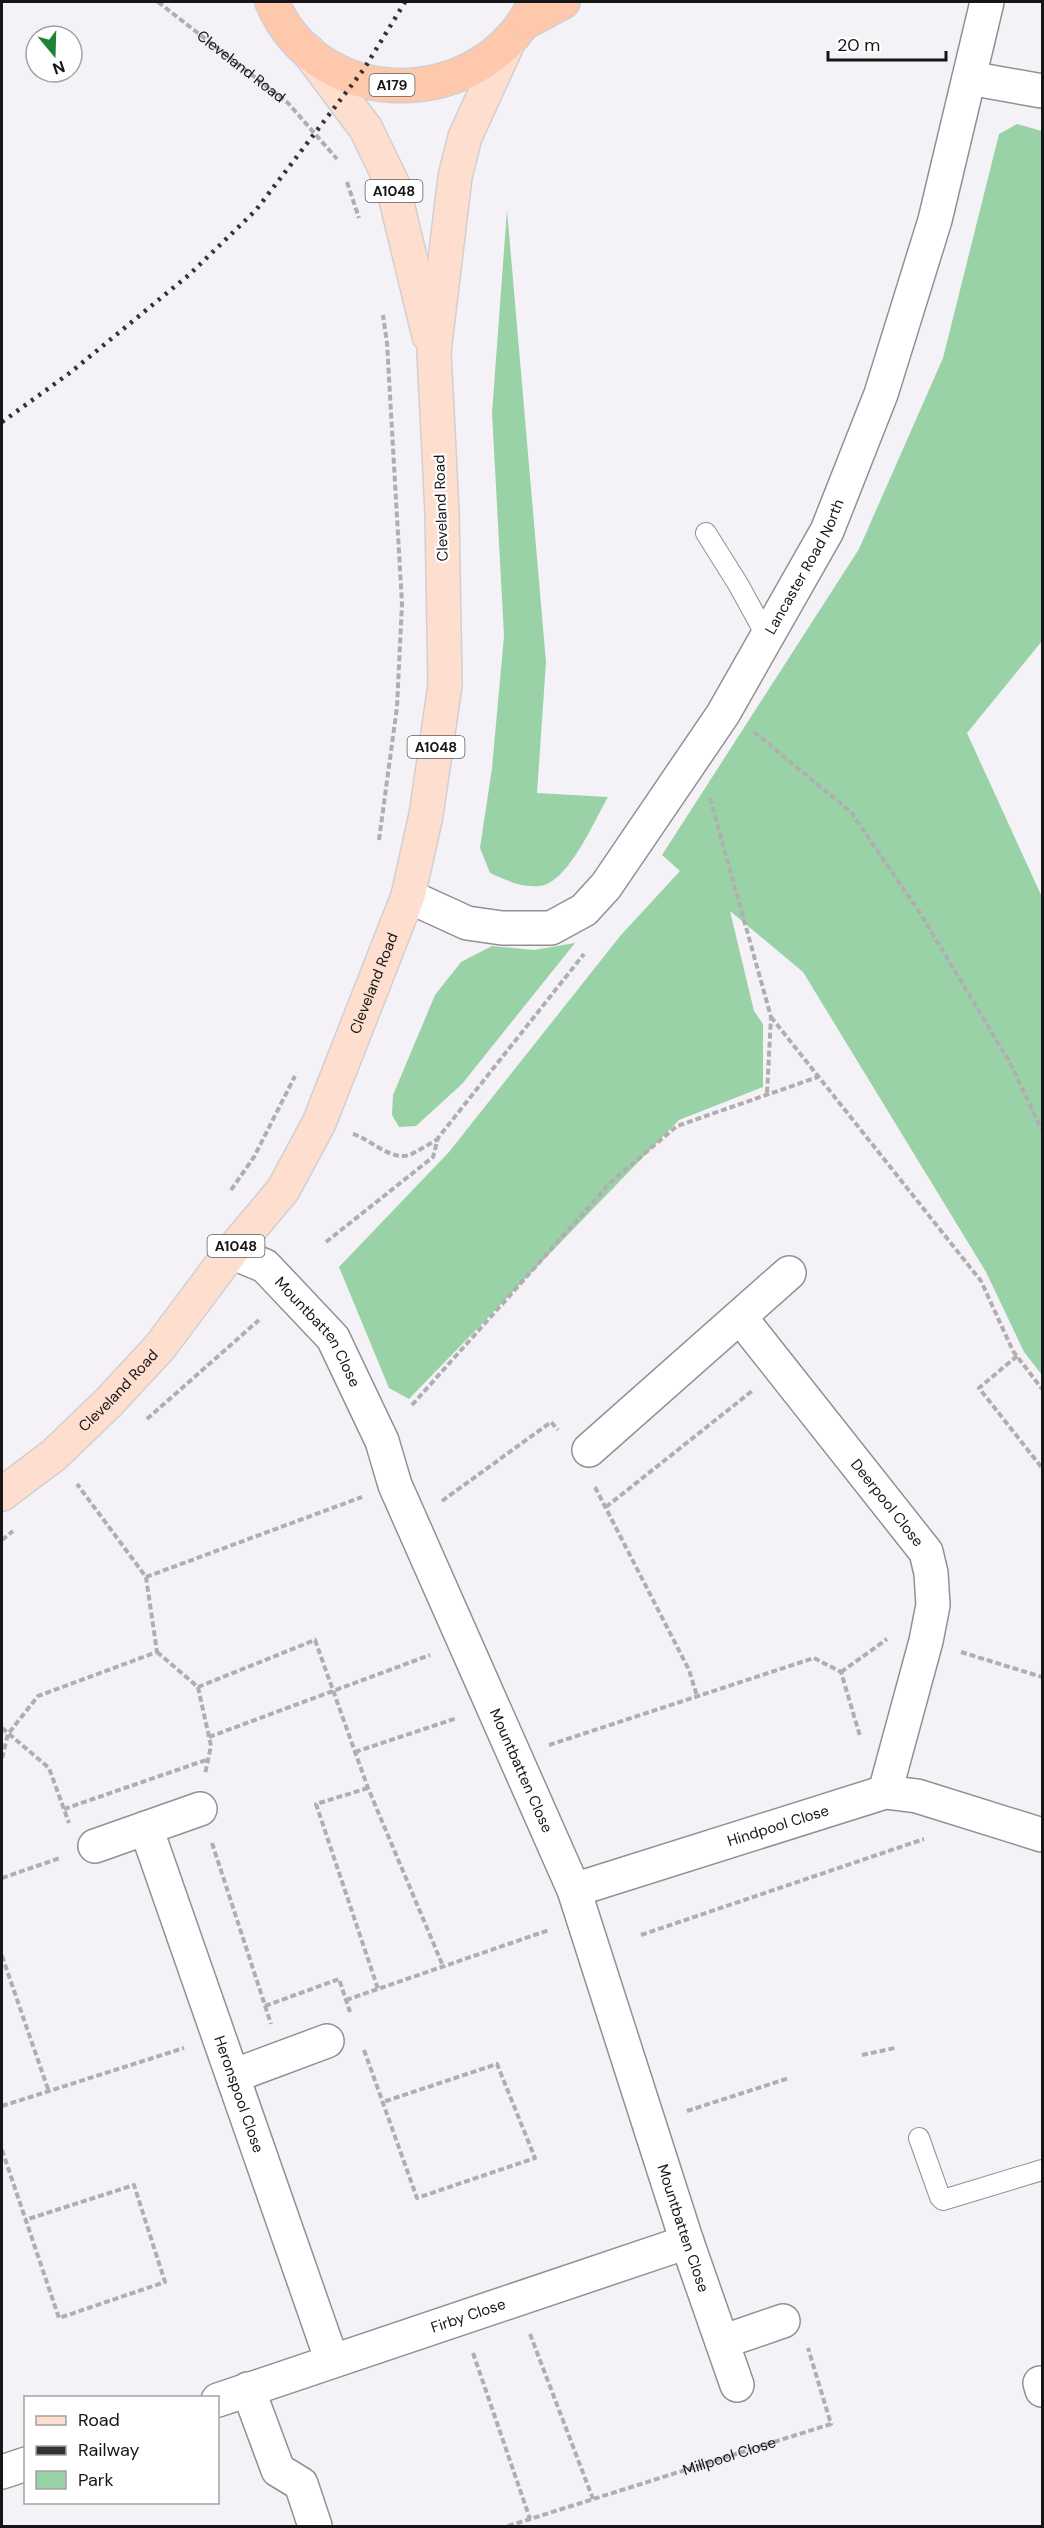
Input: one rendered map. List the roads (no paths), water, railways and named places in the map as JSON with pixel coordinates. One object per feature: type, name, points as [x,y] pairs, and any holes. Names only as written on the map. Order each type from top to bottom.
[{"type":"highway","name":"A179","points":[[269,7],[307,50],[344,74],[386,86],[430,84],[471,71],[522,23],[563,2]]},
{"type":"main road","name":"Cleveland Road","points":[[2,1494],[54,1455],[108,1403],[160,1347],[231,1252],[283,1190],[319,1123],[408,896],[426,815],[445,685],[442,512],[434,352],[455,177],[465,137],[522,23]]},
{"type":"main road","name":"Cleveland Road","points":[[307,50],[366,129],[392,183],[434,352]]},
{"type":"street","name":"Lancaster Road North","points":[[408,896],[467,923],[502,928],[551,928],[584,910],[606,886],[723,714],[827,531],[881,394],[935,220],[987,2]]},
{"type":"street","points":[[969,78],[1042,91]]},
{"type":"street","name":"Mountbatten Close","points":[[231,1252],[265,1266],[333,1338],[382,1441],[395,1485],[574,1890],[687,2242],[737,2385]]},
{"type":"street","points":[[580,1455],[789,1273]]},
{"type":"street","name":"Deerpool Close","points":[[740,1317],[926,1551],[934,1598],[926,1641],[885,1792]]},
{"type":"street","name":"Hindpool Close","points":[[574,1890],[885,1792],[916,1796],[1042,1835]]},
{"type":"street","points":[[87,1849],[208,1808]]},
{"type":"street","name":"Heronspool Close","points":[[146,1828],[332,2361]]},
{"type":"street","points":[[233,2076],[327,2041]]},
{"type":"street","name":"Firby Close","points":[[219,2400],[687,2242]]},
{"type":"street","points":[[722,2342],[783,2321]]},
{"type":"street","points":[[249,2390],[278,2470],[301,2484],[315,2526]]},
{"type":"street","points":[[2,2472],[24,2465]]},
{"type":"lane","points":[[706,533],[767,637]]},
{"type":"lane","points":[[919,2138],[943,2200],[1042,2170]]},
{"type":"railway","points":[[2,422],[71,372],[190,274],[256,210],[364,69],[405,2]]}]
